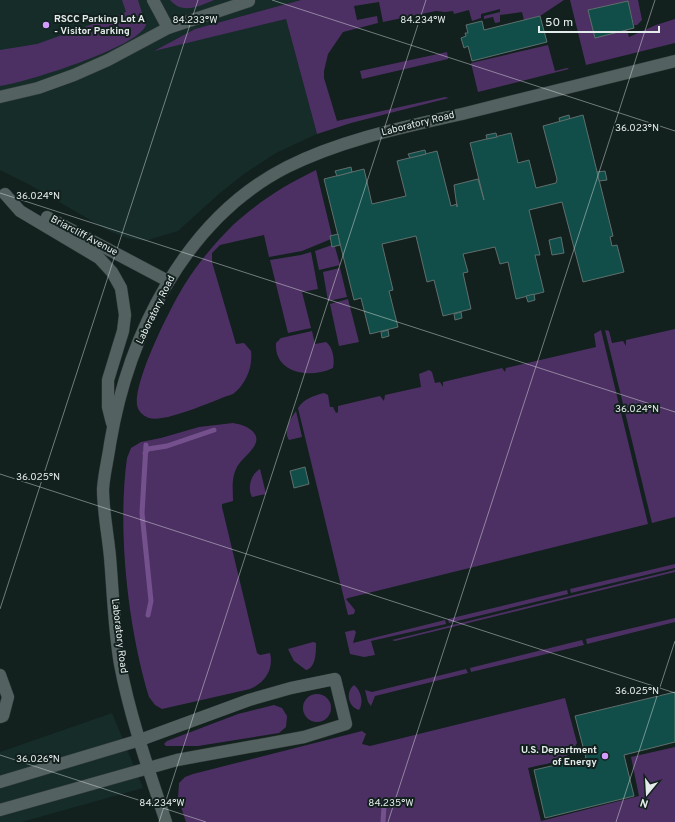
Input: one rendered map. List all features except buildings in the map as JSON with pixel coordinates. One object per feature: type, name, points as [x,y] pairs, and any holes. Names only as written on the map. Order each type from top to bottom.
[{"type":"street","points":[[153,0],[168,28]]},
{"type":"street","points":[[0,97],[38,88],[74,75],[108,60],[168,28],[250,0]]},
{"type":"street","name":"Laboratory Road","points":[[166,822],[140,740],[120,663],[103,488],[113,426],[126,376],[138,343],[168,281],[192,248],[228,209],[263,182],[307,158],[343,144],[400,128],[675,61]]},
{"type":"street","points":[[2,193],[20,211],[99,258],[112,272],[121,288],[125,315],[123,331],[108,380],[108,407],[113,426]]},
{"type":"street","name":"Briarcliff Avenue","points":[[2,193],[168,281]]},
{"type":"street","points":[[0,675],[8,697],[3,716],[0,717]]},
{"type":"street","points":[[0,782],[140,740],[249,700],[291,688],[335,679],[346,724],[304,737],[177,760],[0,810]]},
{"type":"shaded area","points":[[0,0],[301,0],[195,29],[156,50],[286,19],[317,134],[276,153],[244,174],[220,193],[178,231],[145,241],[127,238],[109,231],[28,184],[0,170]]},
{"type":"shaded area","points":[[122,0],[138,0],[146,25],[139,34],[124,43],[79,63],[32,78],[0,86],[0,50],[37,44],[126,12]]},
{"type":"shaded area","points":[[170,0],[214,0],[197,7],[186,8],[175,5]]},
{"type":"shaded area","points":[[301,0],[564,0],[540,16],[524,20],[522,12],[500,15],[500,22],[495,23],[493,17],[484,19],[484,16],[500,12],[500,9],[481,14],[481,18],[472,21],[469,10],[454,14],[453,11],[436,11],[383,22],[379,2],[354,6],[357,20],[377,16],[378,23],[343,32],[328,54],[324,78],[337,121],[445,97],[449,98],[351,123],[317,134],[286,19],[154,51],[195,29]]},
{"type":"shaded area","points":[[570,0],[638,0],[642,20],[637,25],[634,25],[628,1],[588,10],[595,37],[627,30],[629,37],[656,25],[675,19],[675,43],[586,65]]},
{"type":"shaded area","points":[[548,45],[555,71],[567,68],[569,69],[478,92],[471,63]]},
{"type":"shaded area","points":[[447,52],[448,59],[362,79],[360,71]]},
{"type":"shaded area","points":[[316,170],[332,236],[330,236],[331,239],[302,251],[269,257],[264,235],[220,245],[212,253],[212,262],[236,344],[244,343],[251,351],[250,369],[242,385],[233,394],[178,414],[157,419],[145,416],[137,405],[141,379],[163,325],[190,276],[213,246],[242,217],[272,194]]},
{"type":"shaded area","points":[[332,245],[332,247],[335,247],[340,265],[319,270],[315,251]]},
{"type":"shaded area","points":[[311,252],[318,289],[302,292],[311,328],[288,333],[270,260]]},
{"type":"shaded area","points":[[340,268],[347,297],[328,301],[323,272]]},
{"type":"shaded area","points":[[348,299],[359,342],[339,346],[330,304]]},
{"type":"shaded area","points":[[675,329],[675,517],[652,523],[605,330],[609,331],[612,343],[623,341],[626,346],[626,340]]},
{"type":"shaded area","points":[[601,330],[648,524],[348,598],[346,599],[355,610],[354,614],[348,615],[298,408],[303,402],[316,395],[324,393],[328,395],[330,407],[333,407],[336,413],[338,412],[338,406],[380,396],[384,401],[385,395],[421,387],[419,374],[429,370],[432,372],[435,383],[440,382],[443,387],[443,382],[502,368],[505,372],[506,368],[596,347],[594,334]]},
{"type":"shaded area","points":[[312,331],[315,344],[326,342],[332,350],[334,358],[333,368],[313,373],[297,372],[290,369],[279,359],[276,352],[276,343],[281,338]]},
{"type":"shaded area","points":[[296,411],[302,437],[289,440],[287,436],[287,429]]},
{"type":"shaded area","points":[[233,423],[248,428],[252,431],[255,434],[256,443],[235,471],[233,501],[222,504],[222,507],[257,653],[260,655],[270,653],[271,665],[264,679],[250,689],[162,709],[155,705],[149,697],[135,641],[130,610],[126,579],[123,516],[127,458],[131,448],[141,442],[199,427]]},
{"type":"shaded area","points":[[260,469],[266,494],[252,497],[250,486],[252,478]]},
{"type":"shaded area","points":[[675,564],[675,568],[571,593],[570,589]]},
{"type":"shaded area","points":[[675,570],[675,572],[395,641],[392,640]]},
{"type":"shaded area","points":[[567,590],[568,594],[449,623],[448,619]]},
{"type":"shaded area","points":[[675,618],[675,622],[587,644],[586,639]]},
{"type":"shaded area","points":[[445,620],[446,624],[371,641],[375,655],[364,657],[350,654],[345,632],[354,630],[356,632],[353,643]]},
{"type":"shaded area","points":[[582,640],[584,645],[471,672],[470,668]]},
{"type":"shaded area","points":[[313,642],[316,643],[314,663],[309,669],[306,670],[294,661],[288,649]]},
{"type":"shaded area","points":[[466,669],[468,673],[375,696],[371,706],[368,702],[365,690],[372,692]]},
{"type":"shaded area","points":[[354,685],[361,697],[361,707],[359,710],[352,706],[349,699],[349,691]]},
{"type":"shaded area","points":[[317,694],[323,695],[327,698],[330,702],[330,714],[327,718],[323,721],[317,722],[311,721],[307,718],[304,714],[303,708],[304,702],[307,698],[311,695]]},
{"type":"shaded area","points":[[565,698],[577,743],[573,750],[563,758],[528,768],[541,821],[639,796],[631,757],[675,747],[675,822],[186,822],[178,798],[179,783],[185,777],[193,774],[362,731],[366,734],[362,744],[370,746]]},
{"type":"shaded area","points":[[274,705],[282,708],[287,716],[286,727],[279,733],[198,746],[166,746],[164,744],[167,741],[238,714]]},
{"type":"shaded area","points":[[112,713],[143,788],[22,822],[0,822],[0,752]]},
{"type":"waterway","points":[[145,453],[148,449],[167,446],[214,430]]},
{"type":"waterway","points":[[146,445],[142,513],[151,601],[148,615]]},
{"type":"waterway","points":[[383,822],[384,806]]},
{"type":"place","name":"RSCC Parking Lot A - Visitor Parking","points":[[46,25]]},
{"type":"place","name":"U.S. Department of Energy","points":[[605,756]]}]
